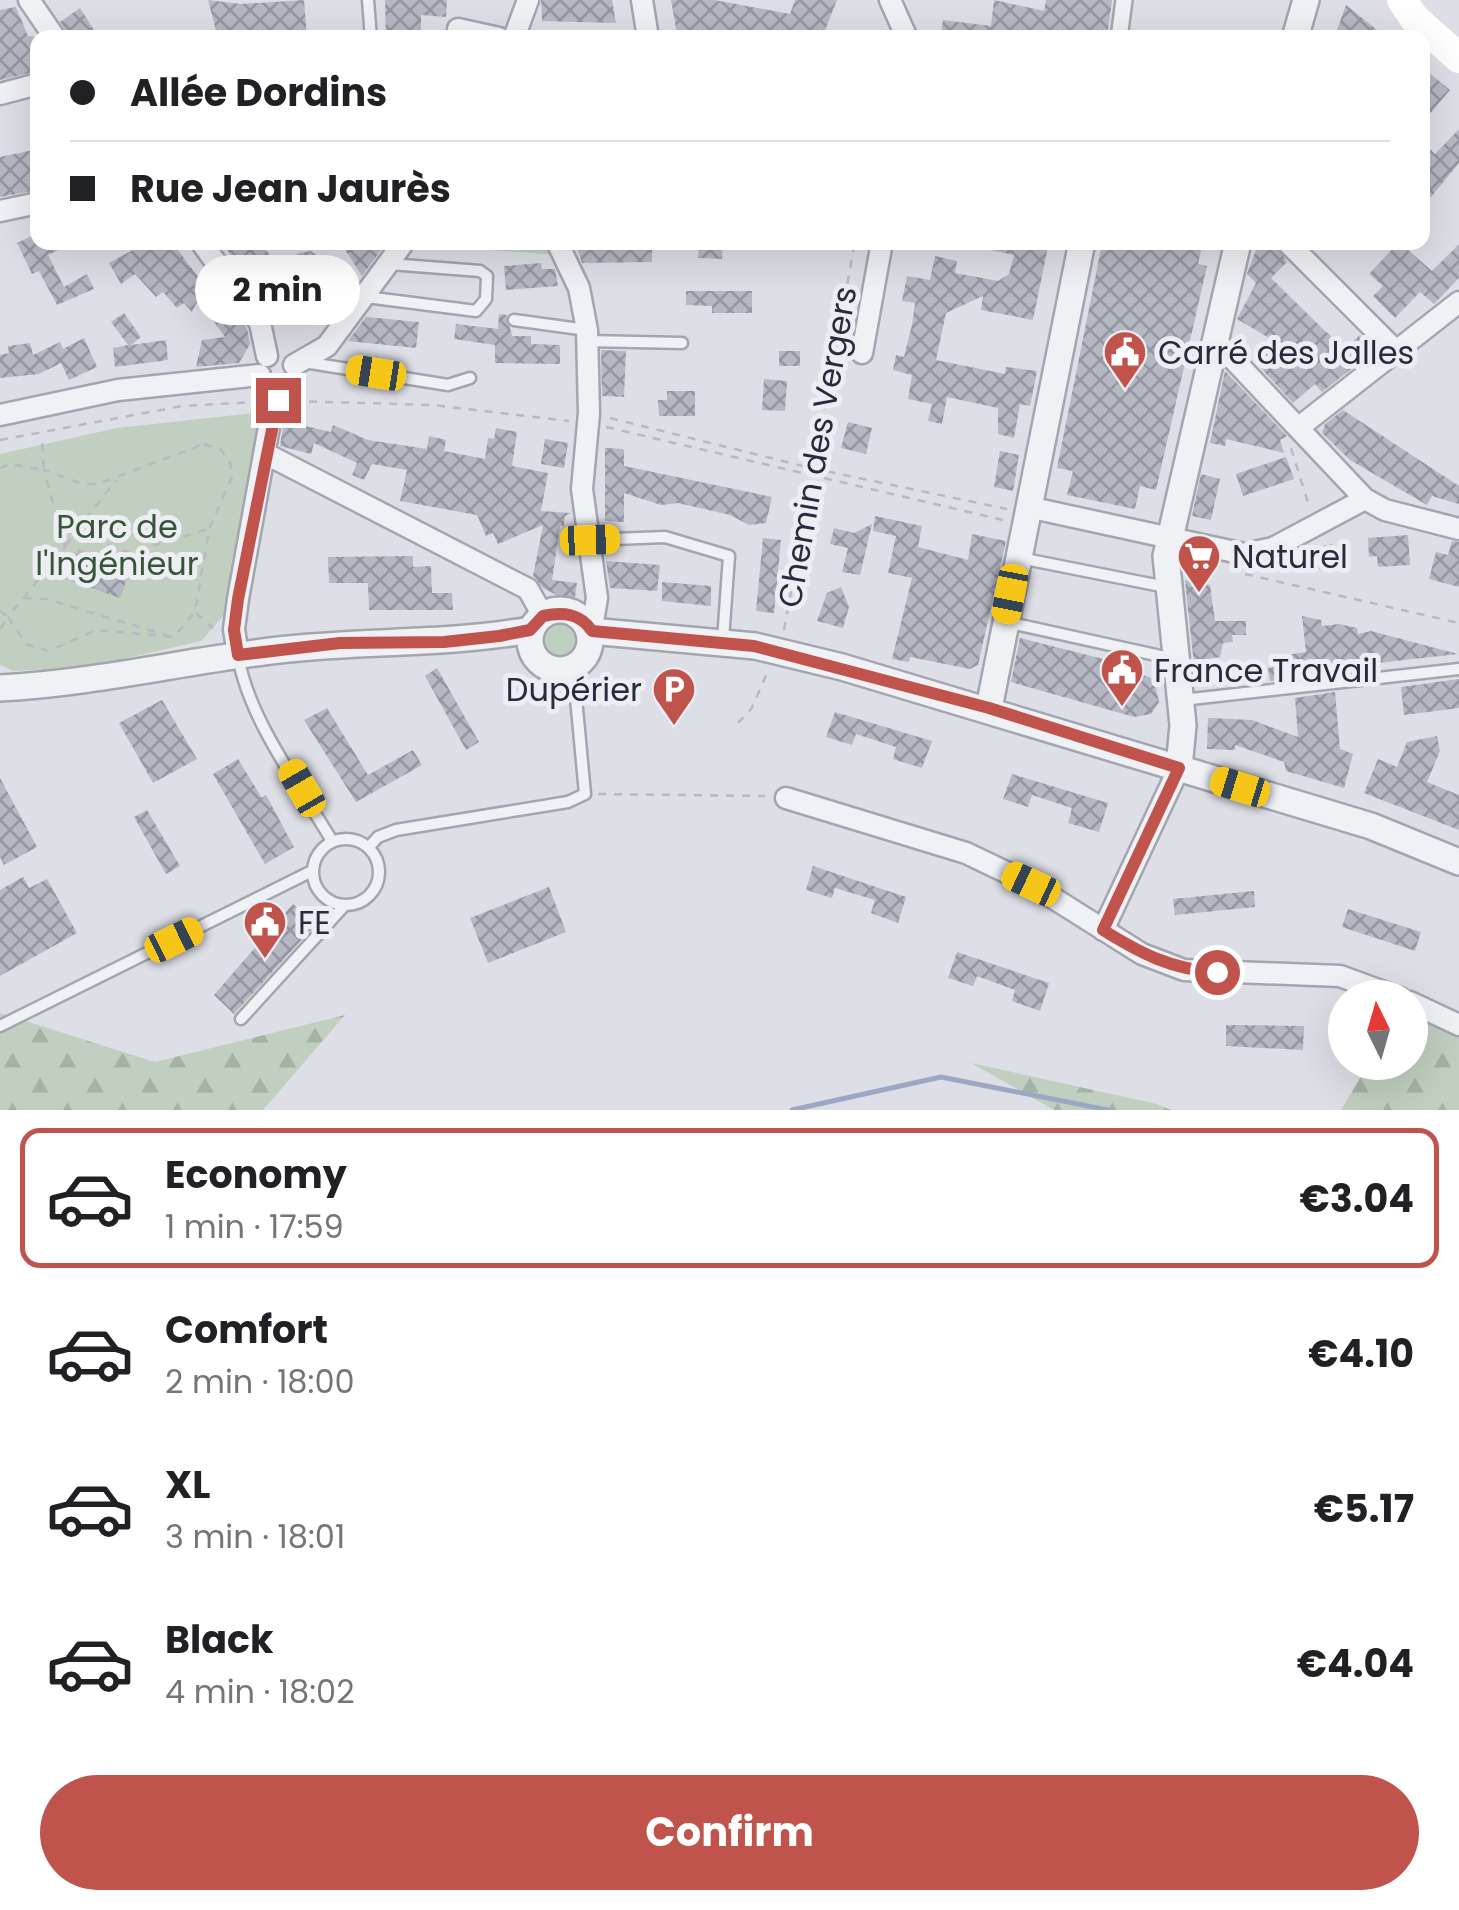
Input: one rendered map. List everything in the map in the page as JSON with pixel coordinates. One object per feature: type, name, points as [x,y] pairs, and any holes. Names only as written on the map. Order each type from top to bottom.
[{"type":"main road","points":[[1402,0],[1428,30]]},
{"type":"main road","points":[[1430,32],[1459,58]]},
{"type":"street","points":[[29,0],[50,30]]},
{"type":"street","points":[[517,30],[528,0]]},
{"type":"street","points":[[642,0],[647,30]]},
{"type":"street","points":[[890,0],[903,30]]},
{"type":"street","points":[[1120,30],[1124,0]]},
{"type":"street","points":[[1297,30],[1306,0]]},
{"type":"street","points":[[0,94],[30,86]]},
{"type":"street","points":[[0,211],[30,205]]},
{"type":"street","points":[[207,250],[260,323],[270,380],[268,455],[234,630],[238,655]]},
{"type":"street","points":[[0,415],[118,390],[291,382],[299,363],[327,346],[399,250]]},
{"type":"street","points":[[562,250],[579,288],[586,336],[588,418],[582,489],[598,598],[585,644]]},
{"type":"street","name":"Chemin des Vergers","points":[[862,353],[881,250]]},
{"type":"street","points":[[989,708],[1080,250]]},
{"type":"street","points":[[1103,930],[1179,768],[1183,747],[1180,700],[1166,587],[1172,538],[1236,250]]},
{"type":"street","points":[[1295,250],[1396,351]]},
{"type":"street","points":[[1302,432],[1459,302]]},
{"type":"street","points":[[1215,340],[1365,499],[1385,510],[1459,529]]},
{"type":"street","points":[[270,380],[283,354],[299,363]]},
{"type":"street","points":[[268,455],[528,590],[543,664],[585,644],[714,641],[780,652],[989,708],[1371,826],[1459,862]]},
{"type":"street","points":[[1026,515],[1172,538],[1244,554],[1273,548],[1365,499]]},
{"type":"street","points":[[0,688],[76,684],[238,655],[340,643],[444,642],[535,633],[573,615],[585,644]]},
{"type":"street","points":[[786,798],[966,853],[1031,884],[1142,954],[1184,970],[1340,976],[1351,980]]},
{"type":"street","points":[[1428,1010],[1459,1025]]},
{"type":"lane","points":[[368,0],[370,30]]},
{"type":"lane","points":[[365,297],[476,311],[486,299],[487,276],[480,271],[389,264]]},
{"type":"lane","points":[[514,320],[586,336],[682,344]]},
{"type":"lane","points":[[299,363],[448,385],[470,378]]},
{"type":"lane","points":[[590,540],[665,537],[730,556],[714,641]]},
{"type":"lane","points":[[1017,558],[1166,587]]},
{"type":"lane","points":[[1005,622],[1174,659]]},
{"type":"lane","points":[[369,847],[378,836],[396,830],[568,802],[585,794],[585,644]]},
{"type":"lane","points":[[238,655],[241,674],[271,736],[332,841]]},
{"type":"lane","points":[[1180,700],[1459,669]]},
{"type":"lane","points":[[241,1019],[338,908],[358,903],[375,889],[380,867],[369,847],[352,838],[332,841],[315,858],[312,871],[326,899],[347,905]]},
{"type":"lane","points":[[0,1026],[312,871]]},
{"type":"path","name":"Chemin des Vergers","points":[[738,724],[752,708],[780,652],[853,250]]},
{"type":"path","points":[[0,440],[182,406],[270,380],[432,405],[588,418],[1026,515]]},
{"type":"path","points":[[588,418],[810,477],[1026,515]]},
{"type":"path","points":[[1302,432],[1290,449],[1316,527]]},
{"type":"path","points":[[42,444],[44,470],[65,546]]},
{"type":"path","points":[[0,468],[10,464],[44,470],[83,484],[118,477],[144,463],[212,445],[230,462],[232,478],[209,529],[195,612],[174,637]]},
{"type":"path","points":[[0,630],[118,477]]},
{"type":"path","points":[[78,532],[129,552],[209,529]]},
{"type":"path","points":[[1241,573],[1459,622]]},
{"type":"path","points":[[22,598],[46,599],[174,637]]},
{"type":"path","points":[[0,611],[8,617],[19,638],[40,650],[61,648],[96,630],[174,637]]},
{"type":"path","points":[[585,794],[786,798]]},
{"type":"green space","points":[[489,250],[556,250],[559,255]]},
{"type":"green space","name":"Parc de l'Ingénieur","points":[[263,412],[225,614],[201,641],[88,667],[13,671],[0,665],[0,454],[117,428]]},
{"type":"green space","points":[[561,622],[574,627],[579,640],[574,653],[561,658],[548,653],[543,640],[548,627]]},
{"type":"green space","points":[[0,1013],[155,1062],[345,1015],[263,1110],[0,1110]]},
{"type":"green space","points":[[1428,1023],[1459,1038],[1459,1110],[1341,1110],[1359,1080],[1428,1080]]},
{"type":"green space","points":[[971,1063],[1157,1104],[1171,1110],[1054,1110]]},
{"type":"building","points":[[208,0],[241,4],[304,0],[306,30],[216,30]]},
{"type":"building","points":[[385,0],[447,0],[446,17],[421,15],[421,30],[386,30]]},
{"type":"building","points":[[541,0],[612,0],[616,23],[542,21]]},
{"type":"building","points":[[671,0],[714,0],[790,14],[795,0],[837,0],[825,30],[676,30]]},
{"type":"building","points":[[994,0],[1044,11],[1046,0],[1112,0],[1108,30],[941,30],[943,20],[991,26]]},
{"type":"building","points":[[1346,5],[1377,30],[1337,30]]},
{"type":"building","points":[[16,7],[30,36],[30,73],[0,80],[0,10]]},
{"type":"building","points":[[80,8],[94,30],[65,30],[60,22]]},
{"type":"building","points":[[1430,74],[1450,90],[1430,114]]},
{"type":"building","points":[[1459,129],[1459,163],[1431,197],[1430,149],[1435,154]]},
{"type":"building","points":[[30,151],[30,191],[0,197],[0,157]]},
{"type":"building","points":[[30,237],[30,250],[58,250],[48,255],[64,287],[87,274],[94,289],[57,305],[39,271],[32,274],[17,243]]},
{"type":"building","points":[[1459,244],[1459,278],[1434,304],[1420,292],[1395,318],[1373,296],[1383,286],[1369,274],[1392,250],[1408,250],[1432,271]]},
{"type":"building","points":[[133,250],[178,250],[205,286],[209,277],[247,329],[250,344],[239,363],[196,367],[202,340],[225,337],[198,300],[192,312],[184,303],[177,308],[163,292],[156,297],[135,274],[121,284],[109,263]]},
{"type":"building","points":[[227,250],[266,250],[277,266],[299,253],[311,251],[355,286],[335,312],[305,288],[269,312]]},
{"type":"building","points":[[345,250],[381,250],[362,276]]},
{"type":"building","points":[[578,250],[652,250],[652,262],[582,263]]},
{"type":"building","points":[[698,250],[723,250],[722,259],[698,258]]},
{"type":"building","points":[[991,250],[1047,250],[1033,320],[981,310],[983,296],[946,313],[936,360],[1005,374],[1006,367],[1037,371],[1030,406],[1020,404],[1014,438],[998,434],[998,408],[947,397],[942,424],[928,421],[932,404],[908,399],[912,375],[893,370],[896,355],[904,357],[912,325],[915,303],[902,301],[907,276],[930,280],[935,256],[957,261],[955,273],[998,281],[1009,274],[1014,255]]},
{"type":"building","name":"Carré des Jalles","points":[[1101,250],[1201,250],[1198,264],[1207,266],[1156,490],[1140,486],[1135,509],[1067,495],[1073,471],[1057,468]]},
{"type":"building","points":[[1256,250],[1279,250],[1287,262],[1271,278],[1346,348],[1360,335],[1375,350],[1322,392],[1315,384],[1293,403],[1259,366],[1274,341],[1237,319],[1256,283],[1247,274]]},
{"type":"building","points":[[541,263],[542,269],[555,269],[558,286],[506,290],[504,266]]},
{"type":"building","points":[[686,291],[752,291],[752,313],[712,313],[712,306],[686,305]]},
{"type":"building","points":[[124,313],[141,337],[131,345],[166,340],[168,360],[115,367],[113,348],[128,345],[111,322]]},
{"type":"building","points":[[499,314],[507,315],[512,336],[531,336],[531,344],[560,345],[560,364],[495,363],[495,345],[454,339],[456,324],[498,329]]},
{"type":"building","points":[[366,317],[419,322],[416,348],[348,341]]},
{"type":"building","points":[[84,338],[97,367],[69,380],[61,363],[39,374],[0,378],[0,355],[9,353],[8,346],[30,343],[33,355],[60,342],[63,349]]},
{"type":"building","points":[[601,350],[626,351],[624,397],[602,396]]},
{"type":"building","points":[[779,351],[800,351],[800,366],[779,366]]},
{"type":"building","points":[[1225,371],[1287,436],[1280,440],[1284,453],[1226,439],[1225,446],[1210,443]]},
{"type":"building","points":[[764,379],[787,381],[785,411],[762,410]]},
{"type":"building","points":[[667,391],[695,391],[695,416],[659,416],[658,400],[667,400]]},
{"type":"building","points":[[1343,410],[1459,486],[1459,504],[1432,496],[1427,505],[1350,460],[1322,433],[1325,424]]},
{"type":"building","points":[[284,421],[331,432],[333,425],[368,440],[427,449],[429,436],[446,440],[444,451],[485,459],[488,438],[494,439],[496,428],[517,432],[512,466],[548,473],[541,511],[571,513],[565,516],[564,526],[560,526],[552,580],[577,583],[574,604],[543,588],[533,576],[543,525],[498,544],[493,533],[486,536],[477,515],[400,501],[407,470],[372,464],[364,480],[352,475],[357,463],[314,443],[311,454],[280,446]]},
{"type":"building","points":[[848,422],[872,428],[866,454],[841,448]]},
{"type":"building","points":[[545,439],[568,443],[564,468],[541,464]]},
{"type":"building","points":[[605,448],[624,449],[624,466],[772,497],[766,523],[749,525],[730,515],[678,503],[661,505],[624,493],[624,522],[605,521]]},
{"type":"building","points":[[1000,451],[1019,455],[1013,491],[994,487]]},
{"type":"building","points":[[1286,457],[1294,479],[1243,496],[1236,474]]},
{"type":"building","points":[[1201,474],[1220,479],[1211,520],[1192,516]]},
{"type":"building","points":[[875,516],[922,526],[918,547],[968,560],[972,534],[1006,541],[978,665],[970,669],[910,657],[909,662],[892,659],[912,578],[888,573],[896,536],[873,531]]},
{"type":"building","points":[[872,524],[860,575],[842,572],[848,548],[830,544],[834,528],[854,533]]},
{"type":"building","points":[[1408,535],[1410,565],[1378,567],[1377,556],[1369,557],[1368,538]]},
{"type":"building","points":[[763,538],[781,540],[774,613],[756,611]]},
{"type":"building","points":[[1452,541],[1459,542],[1459,587],[1429,579],[1436,552],[1448,555]]},
{"type":"building","points":[[1332,544],[1335,573],[1282,559],[1296,552]]},
{"type":"building","points":[[78,549],[131,568],[120,598],[66,579]]},
{"type":"building","points":[[413,556],[413,567],[431,566],[432,593],[452,593],[453,610],[369,610],[368,583],[329,583],[328,557]]},
{"type":"building","points":[[606,561],[660,565],[657,591],[610,588]]},
{"type":"building","points":[[1185,580],[1210,585],[1215,621],[1246,621],[1246,635],[1232,635],[1233,642],[1223,643],[1220,657],[1208,659],[1209,672],[1195,674]]},
{"type":"building","points":[[662,582],[711,586],[711,606],[662,601]]},
{"type":"building","points":[[841,587],[849,607],[843,628],[817,621],[827,593]]},
{"type":"building","points":[[1302,616],[1321,620],[1322,626],[1339,624],[1357,628],[1358,634],[1371,631],[1458,654],[1333,668],[1333,674],[1320,676],[1319,667],[1290,670],[1292,679],[1270,681],[1268,668],[1287,666],[1286,655],[1306,652]]},
{"type":"building","points":[[1020,638],[1131,666],[1130,670],[1154,679],[1159,702],[1151,714],[1134,717],[1011,682]]},
{"type":"building","points":[[437,668],[479,742],[466,750],[425,676]]},
{"type":"building","points":[[1459,679],[1459,708],[1404,715],[1401,687]]},
{"type":"building","points":[[1335,692],[1340,749],[1353,754],[1344,788],[1286,771],[1284,762],[1235,745],[1235,750],[1207,749],[1208,718],[1252,720],[1298,737],[1295,698]]},
{"type":"building","points":[[162,700],[197,759],[153,783],[119,723]]},
{"type":"building","points":[[327,708],[368,775],[413,750],[422,765],[356,802],[304,720]]},
{"type":"building","points":[[835,712],[932,741],[922,768],[893,759],[896,747],[856,734],[852,745],[826,737]]},
{"type":"building","points":[[1437,736],[1440,751],[1427,782],[1459,795],[1459,830],[1364,793],[1378,759],[1397,767],[1407,742]]},
{"type":"building","points":[[238,759],[262,798],[266,795],[294,847],[265,864],[213,774]]},
{"type":"building","points":[[1012,774],[1108,803],[1099,832],[1068,823],[1072,808],[1032,795],[1028,807],[1003,799]]},
{"type":"building","points":[[0,778],[37,847],[4,865],[0,857]]},
{"type":"building","points":[[147,810],[180,866],[166,874],[134,817]]},
{"type":"building","points":[[813,866],[906,897],[898,923],[871,913],[875,900],[835,888],[832,898],[806,890]]},
{"type":"building","points":[[23,877],[29,888],[47,879],[77,933],[0,976],[0,890]]},
{"type":"building","points":[[549,887],[566,932],[488,963],[470,918]]},
{"type":"building","points":[[1254,891],[1255,907],[1175,915],[1173,899]]},
{"type":"building","name":"FE","points":[[293,904],[316,924],[234,1014],[214,995]]},
{"type":"building","points":[[1348,909],[1421,932],[1415,951],[1342,927]]},
{"type":"building","points":[[957,952],[1049,983],[1040,1011],[1012,1001],[1015,990],[977,976],[973,986],[948,978]]},
{"type":"building","points":[[1226,1025],[1304,1026],[1303,1050],[1226,1046]]},
{"type":"waterway","points":[[792,1110],[941,1077],[1108,1110]]},
{"type":"place","name":"Carré des Jalles","points":[[1125,390]]},
{"type":"place","name":"Naturel","points":[[1199,594]]},
{"type":"place","name":"France Travail","points":[[1122,708]]},
{"type":"place","name":"Dupérier","points":[[674,727]]},
{"type":"place","name":"FE","points":[[265,960]]},
{"type":"route","points":[[278,400],[238,599],[234,630],[238,655],[340,643],[444,642],[499,636],[530,630],[543,616],[565,614],[581,618],[592,631],[754,646],[901,683],[1076,734],[1179,768],[1103,930],[1142,954],[1184,970],[1217,972]]}]
